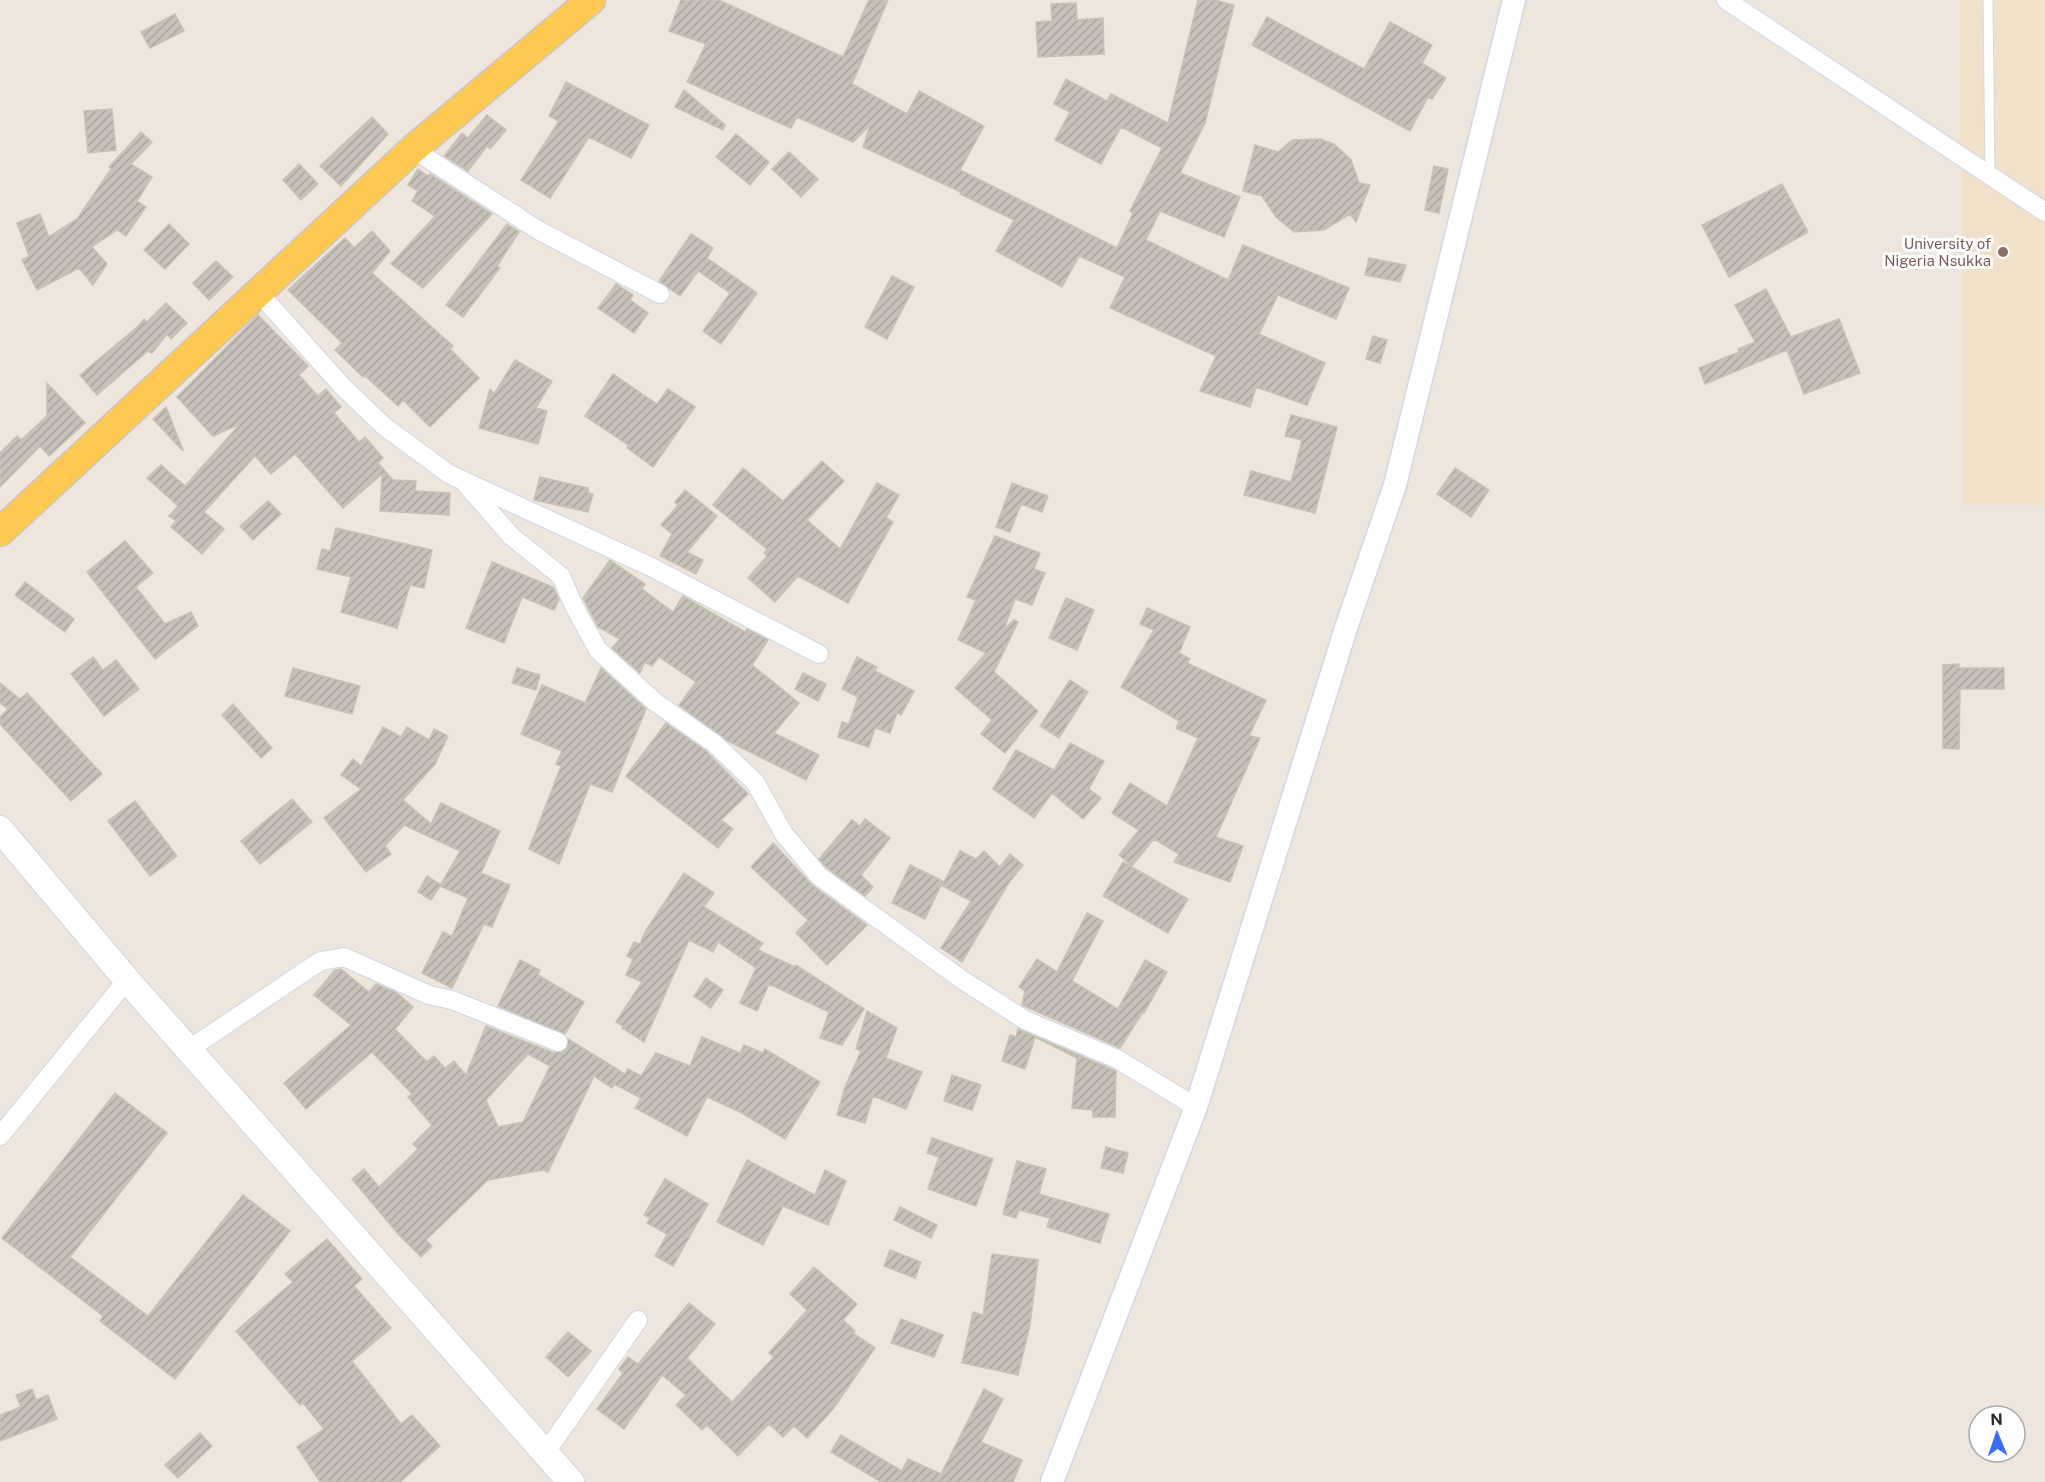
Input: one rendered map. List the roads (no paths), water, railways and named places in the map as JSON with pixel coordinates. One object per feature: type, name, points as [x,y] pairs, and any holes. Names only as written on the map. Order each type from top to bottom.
[{"type":"main road","points":[[0,532],[260,294],[413,149],[591,0]]},
{"type":"main road","points":[[0,829],[188,1050],[571,1482]]},
{"type":"street","points":[[1052,1482],[1196,1107],[1344,636],[1395,485],[1514,0]]},
{"type":"street","points":[[1726,0],[2045,212]]},
{"type":"street","points":[[413,149],[538,230],[660,294]]},
{"type":"street","points":[[260,294],[342,386],[385,427],[449,474],[650,566],[819,654]]},
{"type":"street","points":[[464,482],[511,536],[561,576],[598,650],[656,702],[715,744],[755,782],[784,834],[819,876],[961,979],[1025,1020],[1117,1059],[1196,1107]]},
{"type":"street","points":[[188,1050],[313,966],[344,957],[429,995],[452,1000],[558,1042]]},
{"type":"street","points":[[0,1136],[127,980]]},
{"type":"street","points":[[546,1452],[638,1320]]},
{"type":"lane","points":[[1988,0],[1990,176]]},
{"type":"place","name":"University of Nigeria Nsukka","points":[[2003,252]]}]
